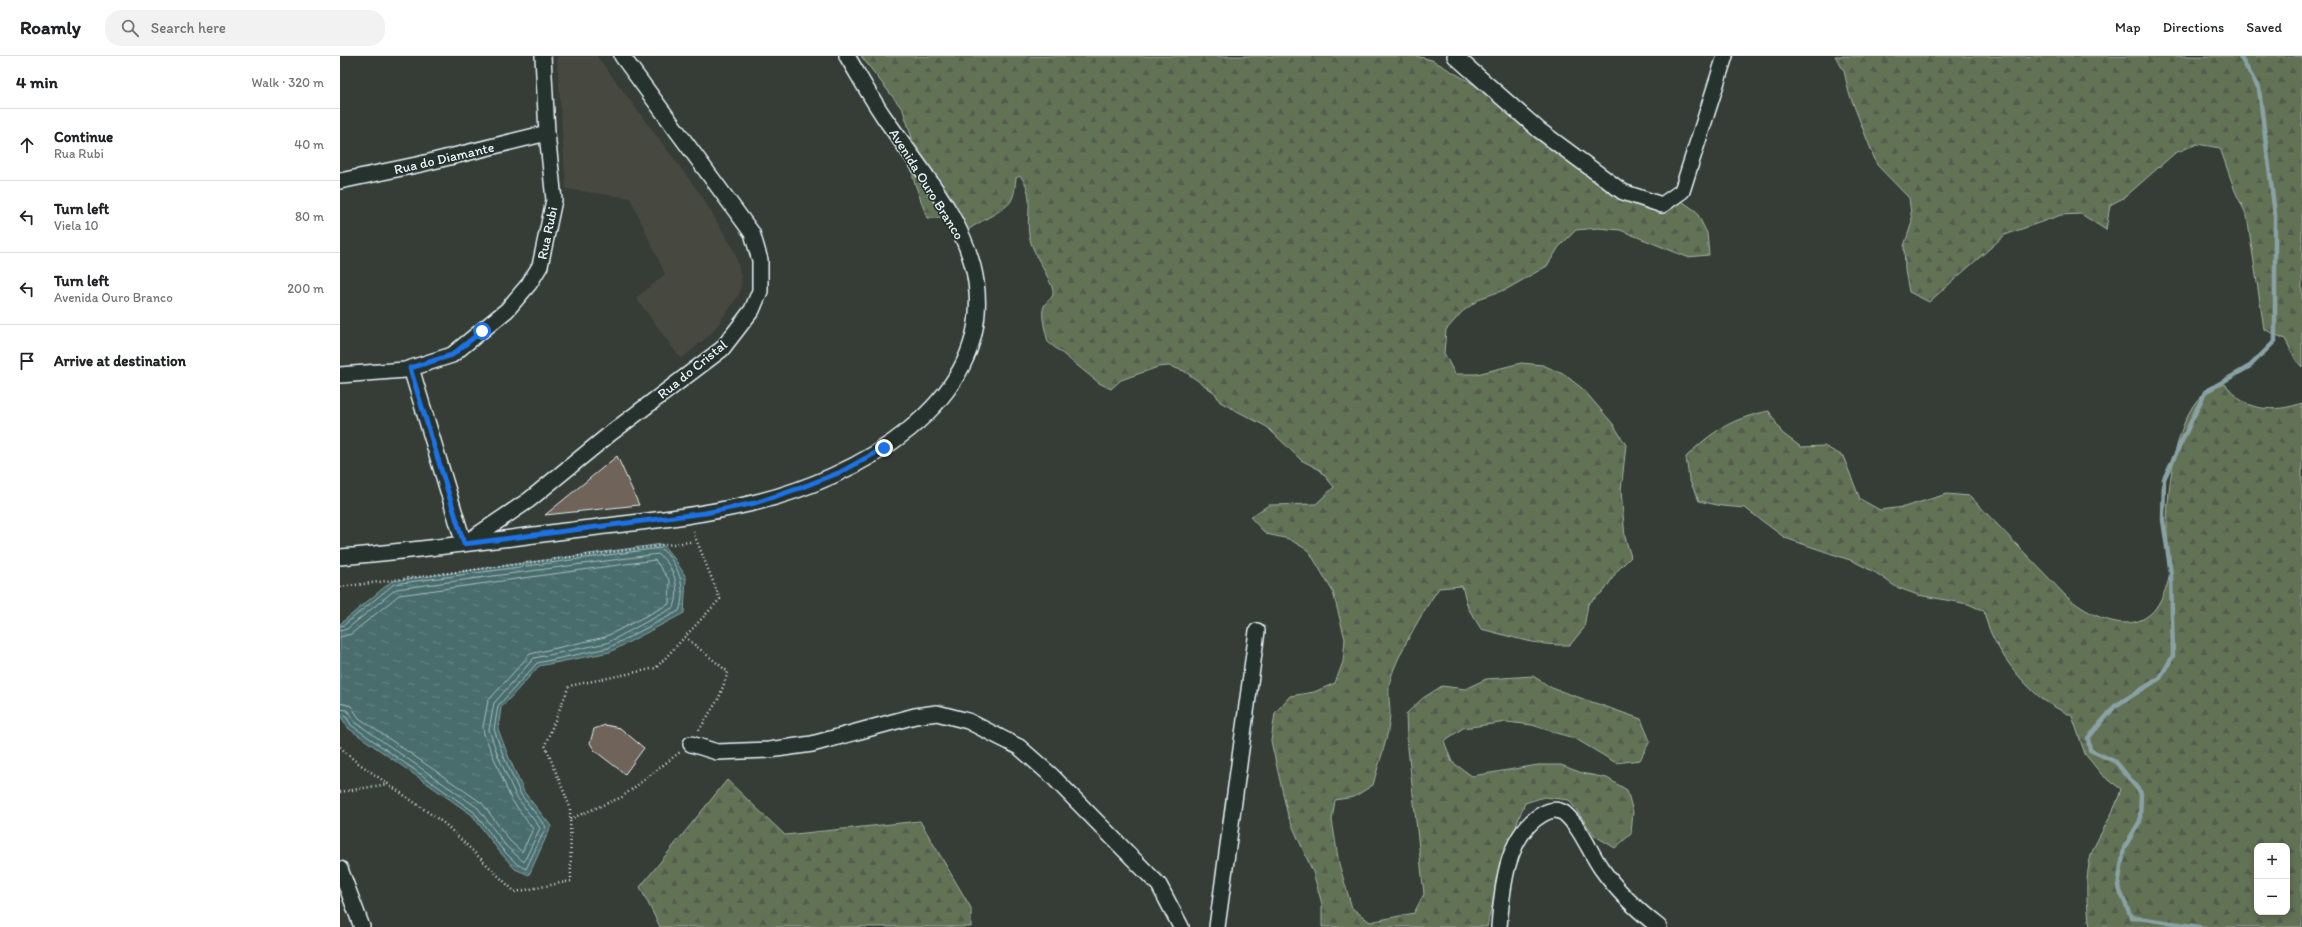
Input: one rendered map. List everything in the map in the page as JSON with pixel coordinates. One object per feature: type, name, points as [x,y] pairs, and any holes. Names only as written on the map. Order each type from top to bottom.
[{"type":"street","name":"Rua Rubi","points":[[340,375],[410,368],[452,355],[508,310],[529,284],[540,266],[554,200],[547,133],[543,56]]},
{"type":"street","name":"Rua do Cristal","points":[[464,544],[529,500],[611,433],[722,349],[752,310],[760,291],[760,260],[752,233],[622,56]]},
{"type":"street","name":"Avenida Ouro Branco","points":[[340,557],[464,544],[705,513],[755,503],[800,488],[863,460],[904,434],[929,412],[949,391],[964,365],[973,338],[978,310],[976,282],[970,254],[951,217],[883,115],[847,56]]},
{"type":"street","points":[[1455,56],[1539,130],[1623,192],[1662,205],[1682,191],[1725,56]]},
{"type":"street","name":"Rua do Diamante","points":[[340,181],[421,164],[547,133]]},
{"type":"street","points":[[410,368],[464,544]]},
{"type":"street","points":[[1216,927],[1257,631]]},
{"type":"street","points":[[691,744],[718,752],[768,750],[812,744],[878,724],[915,716],[937,713],[968,721],[1019,747],[1052,776],[1159,885],[1181,927]]},
{"type":"street","points":[[1499,927],[1501,895],[1517,842],[1531,821],[1554,809],[1562,812],[1571,820],[1601,868],[1638,911],[1658,927]]},
{"type":"street","points":[[340,868],[362,927]]},
{"type":"path","points":[[340,587],[697,541],[720,599],[656,668],[569,686],[544,745],[570,807],[571,881],[515,892],[445,824],[388,784],[340,747]]},
{"type":"path","points":[[570,819],[622,797],[691,744],[719,698],[728,672],[685,637]]},
{"type":"path","points":[[340,792],[388,784]]},
{"type":"shaded area","points":[[557,56],[597,56],[701,195],[735,252],[742,282],[739,295],[711,334],[681,359],[636,298],[665,274],[630,198],[566,189]]},
{"type":"green space","points":[[861,56],[1416,56],[1432,60],[1494,96],[1630,197],[1676,197],[1696,211],[1707,233],[1709,255],[1687,257],[1620,230],[1598,228],[1576,230],[1559,247],[1547,266],[1507,289],[1481,298],[1462,312],[1446,330],[1444,353],[1455,374],[1477,374],[1521,363],[1543,365],[1565,375],[1583,389],[1613,424],[1626,445],[1621,491],[1625,537],[1631,557],[1617,571],[1605,590],[1588,604],[1584,628],[1570,645],[1546,644],[1514,638],[1481,629],[1468,608],[1462,586],[1439,588],[1402,650],[1391,676],[1389,686],[1390,714],[1388,732],[1373,785],[1354,797],[1335,800],[1332,820],[1339,864],[1352,908],[1370,922],[1414,913],[1424,894],[1407,739],[1406,714],[1423,698],[1442,686],[1465,689],[1486,679],[1533,676],[1552,688],[1641,719],[1650,741],[1640,760],[1616,763],[1576,739],[1532,725],[1507,722],[1463,728],[1444,741],[1452,762],[1472,776],[1538,765],[1561,765],[1582,773],[1607,778],[1627,790],[1633,812],[1631,834],[1615,848],[1595,836],[1569,800],[1544,797],[1525,803],[1521,812],[1506,865],[1490,912],[1487,927],[1322,927],[1322,904],[1313,872],[1288,816],[1271,741],[1275,713],[1290,696],[1314,692],[1335,683],[1343,662],[1345,639],[1333,592],[1309,551],[1289,539],[1266,534],[1250,517],[1269,505],[1316,504],[1334,487],[1320,470],[1301,460],[1267,427],[1220,402],[1215,393],[1184,371],[1169,366],[1158,367],[1121,380],[1111,389],[1099,383],[1048,342],[1043,310],[1045,304],[1052,296],[1053,291],[1049,279],[1037,258],[1029,235],[1029,197],[1025,182],[1020,176],[1016,178],[1014,194],[1009,203],[967,231],[945,218],[927,218],[913,178],[912,138],[903,110]]},
{"type":"green space","points":[[1835,56],[2302,56],[2302,367],[2296,360],[2285,339],[2264,329],[2247,216],[2235,191],[2220,148],[2197,144],[2175,153],[2125,197],[2110,205],[2106,230],[2081,214],[2061,215],[2005,235],[1929,302],[1909,292],[1905,270],[1904,246],[1912,222],[1909,198],[1877,165],[1849,93],[1844,71]]},
{"type":"green space","points":[[2225,384],[2239,398],[2247,404],[2255,407],[2271,409],[2302,403],[2302,927],[2090,927],[2087,885],[2091,854],[2113,811],[2121,789],[2102,775],[2085,754],[2072,716],[2045,701],[2016,673],[1992,636],[1984,611],[1968,604],[1918,595],[1896,587],[1876,573],[1853,561],[1785,538],[1745,508],[1722,506],[1699,501],[1689,479],[1686,457],[1705,440],[1724,427],[1744,417],[1769,411],[1782,433],[1801,447],[1824,446],[1843,456],[1860,499],[1880,510],[1904,507],[1947,494],[1970,496],[2067,597],[2078,605],[2102,618],[2115,622],[2128,623],[2140,620],[2151,613],[2160,601],[2165,590],[2170,569],[2167,529],[2169,491],[2175,454],[2180,436],[2193,405],[2205,392]]},
{"type":"green space","points":[[727,780],[785,835],[920,821],[971,908],[971,927],[660,927],[640,887]]},
{"type":"water","points":[[662,544],[674,558],[686,577],[684,613],[610,652],[539,666],[501,708],[498,729],[507,753],[524,792],[551,826],[529,875],[515,869],[499,851],[472,815],[348,728],[340,715],[340,624],[392,581]]},
{"type":"building","points":[[617,456],[639,505],[545,515]]},
{"type":"building","points":[[605,725],[620,728],[644,748],[625,774],[595,751],[590,743],[594,729]]},
{"type":"waterway","points":[[2199,927],[2131,917],[2118,886],[2124,848],[2140,821],[2141,793],[2116,762],[2090,750],[2088,738],[2115,706],[2160,678],[2173,656],[2171,574],[2163,520],[2164,479],[2205,392],[2250,366],[2275,341],[2275,214],[2259,89],[2240,56]]},
{"type":"route","points":[[482,331],[452,355],[410,368],[464,544],[705,513],[755,503],[841,472],[884,448]]}]
